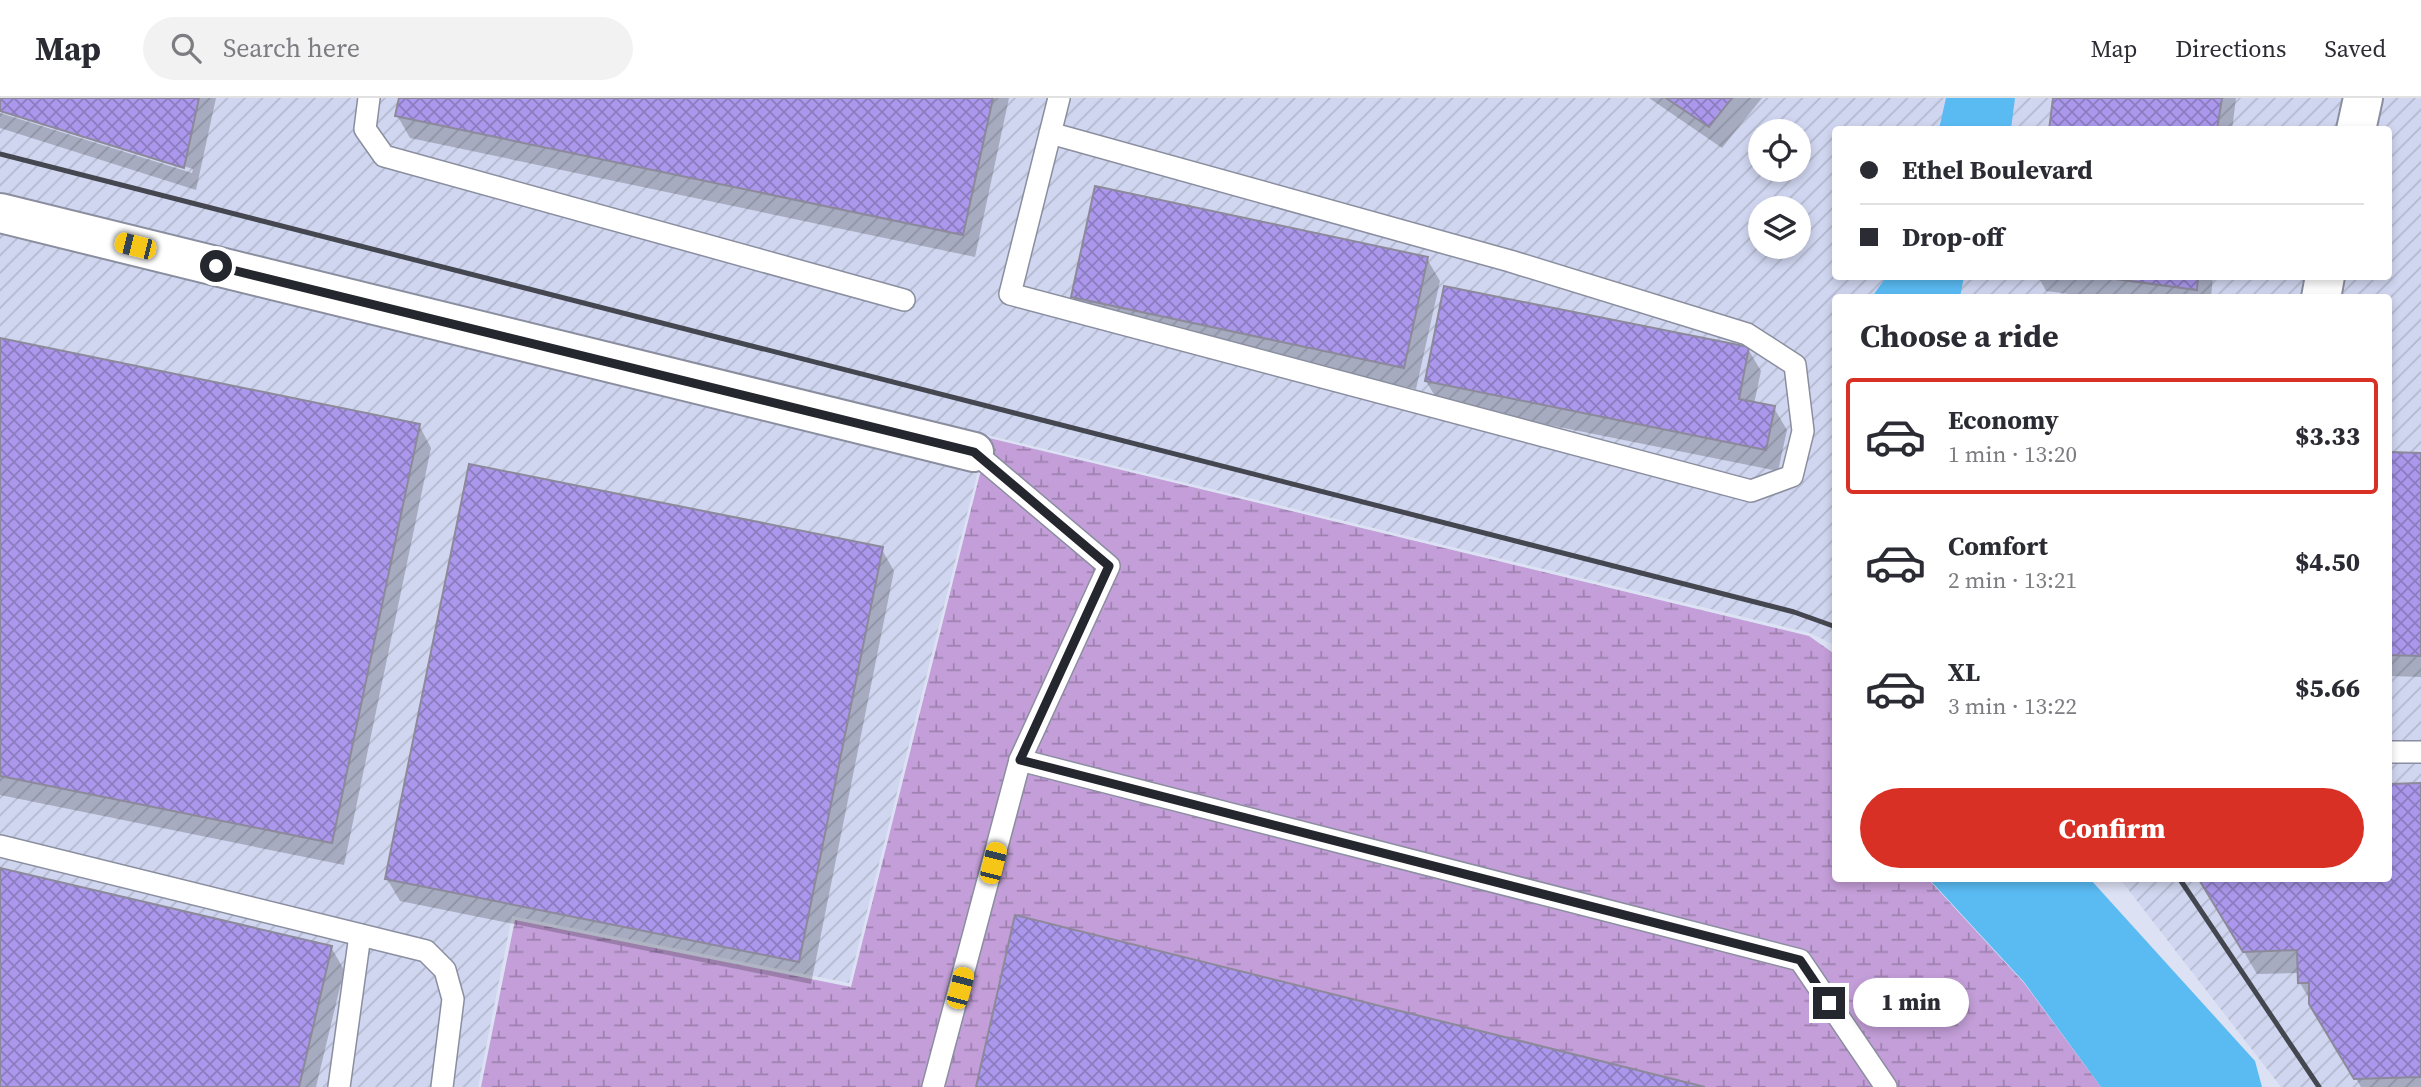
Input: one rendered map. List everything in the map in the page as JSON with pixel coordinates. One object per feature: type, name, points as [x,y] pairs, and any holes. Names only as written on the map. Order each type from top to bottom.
[{"type":"street","points":[[2357,126],[2363,98]]},
{"type":"street","points":[[0,213],[974,452]]},
{"type":"lane","points":[[369,98],[365,130],[384,156],[904,300]]},
{"type":"lane","points":[[1050,134],[1510,261],[1747,334],[1795,365],[1803,431],[1793,476],[1751,491],[1010,293],[1059,98]]},
{"type":"lane","points":[[933,1087],[1020,760],[1109,566],[974,452]]},
{"type":"lane","points":[[2392,752],[2421,751]]},
{"type":"lane","points":[[1020,760],[1800,960],[1886,1087]]},
{"type":"lane","points":[[0,846],[426,951],[445,970],[453,999],[442,1087]]},
{"type":"lane","points":[[339,1087],[360,935]]},
{"type":"shaded area","points":[[0,98],[2421,98],[2421,1087],[2281,1087],[2122,882],[2392,882],[2392,294],[1832,294],[1832,644],[1810,633],[987,435],[849,983],[512,916],[478,1087],[0,1087]]},
{"type":"green space","points":[[989,438],[1809,636],[1832,652],[1832,882],[1931,882],[2024,983],[2101,1087],[481,1087],[515,920],[851,987]]},
{"type":"water","points":[[1946,98],[2015,98],[2011,126],[1940,126]]},
{"type":"water","points":[[1884,280],[1963,280],[1961,294],[1874,294]]},
{"type":"water","points":[[1932,882],[2093,882],[2255,1061],[2262,1087],[2101,1087],[2024,982]]},
{"type":"building","points":[[0,98],[199,98],[184,168],[0,111]]},
{"type":"building","points":[[399,98],[993,98],[963,235],[395,116]]},
{"type":"building","points":[[1666,98],[1732,98],[1709,127]]},
{"type":"building","points":[[2053,98],[2222,98],[2218,126],[2050,126]]},
{"type":"building","points":[[1095,186],[1428,257],[1404,368],[1071,297]]},
{"type":"building","points":[[2123,280],[2198,280],[2197,290]]},
{"type":"building","points":[[1444,286],[1749,347],[1739,399],[1775,406],[1766,450],[1425,381]]},
{"type":"building","points":[[0,338],[420,424],[332,843],[0,776]]},
{"type":"building","points":[[2392,452],[2421,453],[2421,656],[2392,655]]},
{"type":"building","points":[[469,464],[883,547],[799,962],[385,879]]},
{"type":"building","points":[[2421,783],[2421,1077],[2354,1079],[2309,1004],[2309,983],[2298,983],[2297,950],[2243,952],[2200,882],[2392,882],[2392,784]]},
{"type":"building","points":[[0,868],[332,946],[299,1087],[0,1087]]},
{"type":"building","points":[[1015,915],[1705,1087],[976,1087]]},
{"type":"railway","points":[[0,154],[1794,612],[1832,626]]},
{"type":"railway","points":[[2182,882],[2319,1087]]},
{"type":"route","points":[[216,266],[974,452],[1109,566],[1020,760],[1800,960],[1829,1003]]}]
